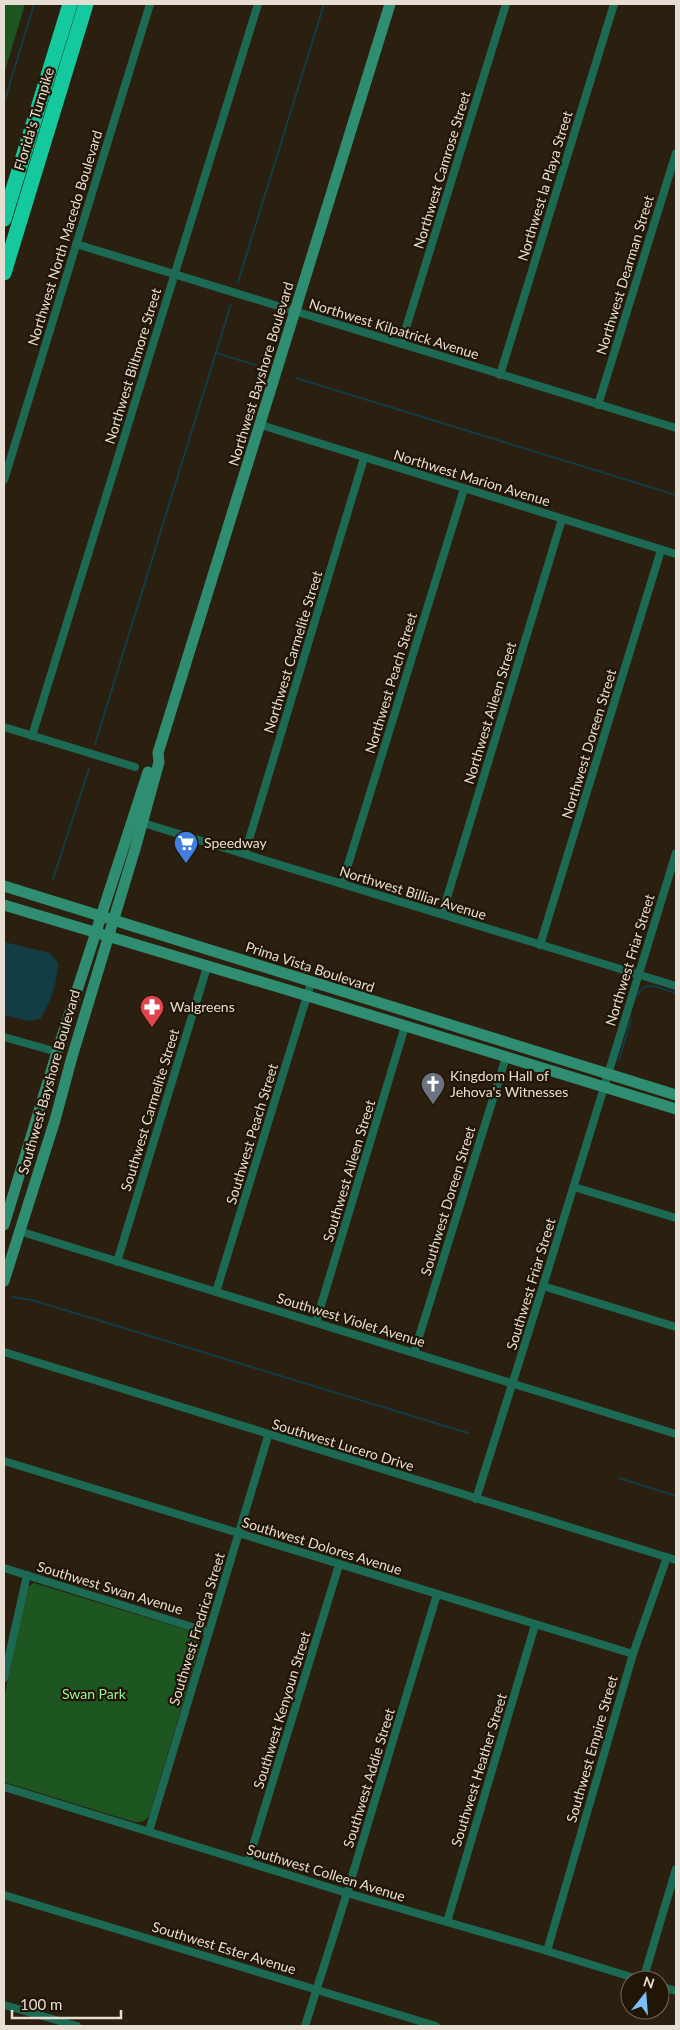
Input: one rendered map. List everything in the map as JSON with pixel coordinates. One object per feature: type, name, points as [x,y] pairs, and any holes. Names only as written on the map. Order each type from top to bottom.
[{"type":"highway","name":"Florida's Turnpike","points":[[4,219],[70,4]]},
{"type":"highway","name":"Florida's Turnpike","points":[[4,273],[86,4]]},
{"type":"main road","name":"Northwest Bayshore Boulevard","points":[[114,920],[143,823],[159,762],[158,753],[390,4]]},
{"type":"main road","name":"Northwest Bayshore Boulevard","points":[[102,916],[152,759],[158,753]]},
{"type":"main road","name":"Prima Vista Boulevard","points":[[4,886],[676,1095]]},
{"type":"main road","name":"Prima Vista Boulevard","points":[[4,905],[676,1109]]},
{"type":"main road","name":"Southwest Bayshore Boulevard","points":[[4,1225],[57,1052],[102,916]]},
{"type":"main road","name":"Southwest Bayshore Boulevard","points":[[4,1281],[37,1178],[114,920]]},
{"type":"main road","points":[[37,1178],[29,1172],[28,1165],[42,1121],[39,1111]]},
{"type":"main road","points":[[14,1249],[12,1239],[24,1195],[23,1185],[18,1180]]},
{"type":"street","name":"Northwest North Macedo Boulevard","points":[[4,480],[150,4]]},
{"type":"street","name":"Northwest Biltmore Street","points":[[32,736],[258,4]]},
{"type":"street","name":"Northwest Camrose Street","points":[[401,344],[506,4]]},
{"type":"street","name":"Northwest la Playa Street","points":[[500,375],[614,4]]},
{"type":"street","name":"Northwest Dearman Street","points":[[598,405],[676,153]]},
{"type":"street","name":"Northwest Kilpatrick Avenue","points":[[76,244],[676,428]]},
{"type":"street","name":"Northwest Marion Avenue","points":[[261,425],[676,554]]},
{"type":"street","name":"Northwest Carmelite Street","points":[[244,853],[364,458]]},
{"type":"street","name":"Northwest Peach Street","points":[[342,884],[464,489]]},
{"type":"street","name":"Northwest Aileen Street","points":[[442,914],[562,519]]},
{"type":"street","name":"Northwest Doreen Street","points":[[540,945],[662,550]]},
{"type":"street","points":[[4,727],[135,766]]},
{"type":"street","name":"Northwest Billiar Avenue","points":[[143,823],[676,986]]},
{"type":"street","name":"Northwest Friar Street","points":[[608,1075],[676,853]]},
{"type":"street","name":"Southwest Carmelite Street","points":[[117,1262],[207,966]]},
{"type":"street","name":"Southwest Peach Street","points":[[216,1292],[312,983]]},
{"type":"street","name":"Southwest Aileen Street","points":[[316,1322],[405,1026]]},
{"type":"street","points":[[4,1037],[57,1052]]},
{"type":"street","name":"Southwest Doreen Street","points":[[414,1352],[506,1057]]},
{"type":"street","name":"Southwest Friar Street","points":[[476,1499],[608,1075]]},
{"type":"street","points":[[574,1187],[676,1218]]},
{"type":"street","name":"Southwest Violet Avenue","points":[[19,1232],[676,1434]]},
{"type":"street","points":[[543,1286],[676,1327]]},
{"type":"street","name":"Southwest Lucero Drive","points":[[4,1352],[268,1436],[676,1560]]},
{"type":"street","name":"Southwest Fredrica Street","points":[[149,1831],[268,1436]]},
{"type":"street","name":"Southwest Dolores Avenue","points":[[4,1461],[239,1535],[633,1654]]},
{"type":"street","name":"Southwest Empire Street","points":[[547,1951],[633,1654],[667,1557]]},
{"type":"street","name":"Southwest Kenyoun Street","points":[[248,1862],[339,1565]]},
{"type":"street","name":"Southwest Swan Avenue","points":[[4,1568],[208,1632]]},
{"type":"street","points":[[4,1678],[27,1575]]},
{"type":"street","name":"Southwest Addie Street","points":[[304,2026],[347,1893],[437,1594]]},
{"type":"street","name":"Southwest Heather Street","points":[[447,1922],[535,1625]]},
{"type":"street","name":"Southwest Colleen Avenue","points":[[4,1787],[347,1893],[620,1973]]},
{"type":"street","points":[[645,1970],[676,1869]]},
{"type":"street","name":"Southwest Ester Avenue","points":[[4,1895],[436,2026]]},
{"type":"street","points":[[4,2004],[77,2026]]},
{"type":"green space","points":[[4,4],[25,4],[4,74]]},
{"type":"green space","name":"Swan Park","points":[[34,1583],[194,1632],[199,1637],[199,1649],[149,1816],[143,1821],[131,1821],[4,1782],[4,1699],[26,1588]]},
{"type":"water","points":[[4,942],[50,953],[58,963],[53,992],[40,1019],[29,1021],[4,1015]]},
{"type":"waterway","points":[[4,103],[34,4]]},
{"type":"waterway","points":[[238,282],[324,4]]},
{"type":"waterway","points":[[95,744],[231,304]]},
{"type":"waterway","points":[[216,353],[256,365]]},
{"type":"waterway","points":[[296,378],[676,495]]},
{"type":"waterway","points":[[53,879],[89,769]]},
{"type":"waterway","points":[[638,995],[641,990],[649,986],[655,986],[676,993]]},
{"type":"waterway","points":[[619,1060],[631,1019]]},
{"type":"waterway","points":[[12,1297],[32,1300],[468,1433]]},
{"type":"waterway","points":[[619,1478],[676,1496]]},
{"type":"place","name":"Speedway","points":[[186,864]]},
{"type":"place","name":"Walgreens","points":[[152,1028]]},
{"type":"place","name":"Kingdom Hall of Jehova's Witnesses","points":[[433,1105]]}]
